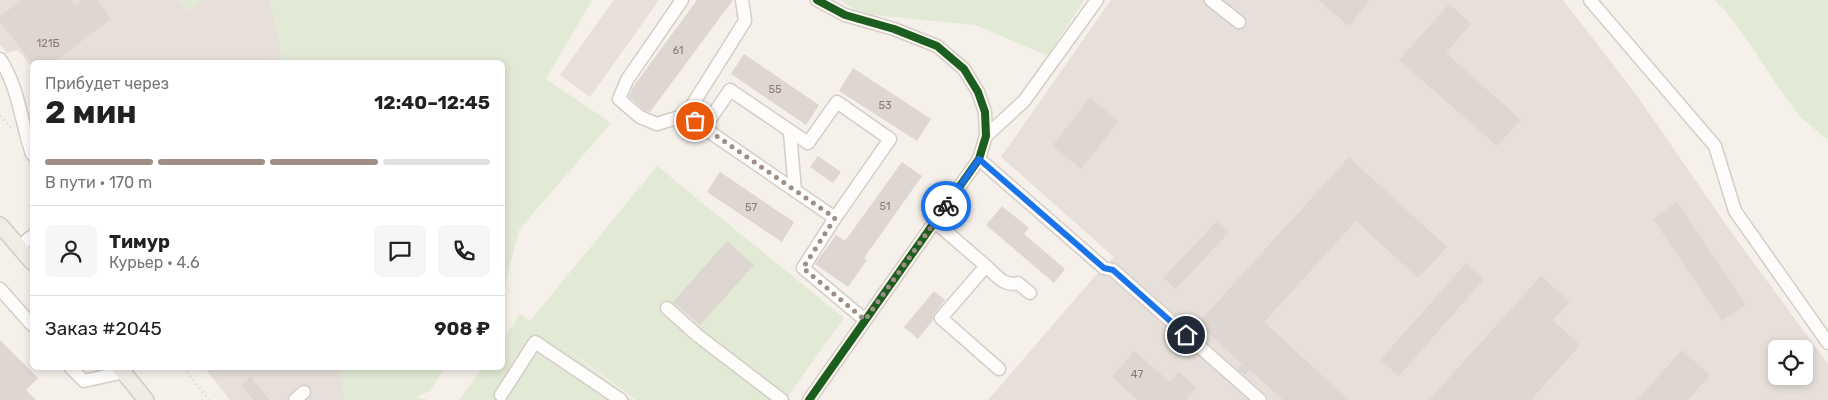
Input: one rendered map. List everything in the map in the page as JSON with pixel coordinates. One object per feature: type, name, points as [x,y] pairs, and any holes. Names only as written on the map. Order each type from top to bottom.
[{"type":"main road","points":[[0,225],[30,260]]},
{"type":"main road","points":[[122,370],[146,400]]},
{"type":"street","points":[[682,0],[627,80],[619,98],[640,117],[656,124],[686,115],[744,21],[742,0]]},
{"type":"street","points":[[809,400],[979,159],[986,136],[985,112],[978,92],[964,69],[937,46],[894,29],[845,15],[817,0]]},
{"type":"street","points":[[986,136],[1024,102],[1097,0]]},
{"type":"street","points":[[1210,0],[1239,22]]},
{"type":"street","points":[[1590,0],[1715,146],[1735,211],[1828,344]]},
{"type":"street","points":[[0,59],[12,81],[30,147]]},
{"type":"street","points":[[704,128],[730,90],[808,143],[837,102],[890,139],[803,268],[865,320]]},
{"type":"street","points":[[686,115],[835,218]]},
{"type":"street","points":[[790,132],[795,191]]},
{"type":"street","points":[[979,159],[1104,268],[1113,270],[1260,400]]},
{"type":"street","points":[[935,222],[1005,283],[1011,285],[1018,282],[1030,293]]},
{"type":"street","points":[[19,247],[30,238]]},
{"type":"street","points":[[986,266],[940,318],[999,369]]},
{"type":"street","points":[[0,289],[30,323]]},
{"type":"street","points":[[667,308],[697,335],[782,400]]},
{"type":"street","points":[[501,395],[534,342],[620,400]]},
{"type":"street","points":[[73,370],[84,381],[122,370]]},
{"type":"path","points":[[186,370],[209,400]]},
{"type":"shaded area","points":[[0,0],[279,0],[289,60],[30,60],[30,66],[18,50],[7,53],[0,44]]},
{"type":"shaded area","points":[[614,0],[659,0],[590,97],[560,75]]},
{"type":"shaded area","points":[[1111,0],[1563,0],[1638,97],[1729,229],[1810,340],[1768,340],[1768,385],[1813,385],[1813,344],[1828,364],[1828,400],[988,400],[1095,276],[1114,257],[1001,157]]},
{"type":"shaded area","points":[[207,370],[341,370],[347,400],[230,400]]},
{"type":"green space","points":[[179,0],[202,0],[187,11]]},
{"type":"green space","points":[[270,0],[592,0],[546,79],[611,123],[519,230],[505,284],[505,60],[283,60]]},
{"type":"green space","points":[[840,0],[1084,0],[1048,56],[975,25],[862,14]]},
{"type":"green space","points":[[1715,0],[1828,0],[1828,140],[1799,115],[1738,27]]},
{"type":"green space","points":[[657,166],[844,318],[785,400],[636,400],[531,322],[633,400],[459,400],[481,370],[505,370],[505,336],[520,314],[530,321]]},
{"type":"green space","points":[[339,370],[444,370],[430,391],[415,397],[426,400],[344,400]]},
{"type":"building","points":[[22,0],[72,0],[76,5],[82,0],[97,0],[111,19],[57,60],[30,61],[0,22],[0,16]]},
{"type":"building","points":[[697,0],[733,0],[650,112],[644,110],[629,97],[633,87]]},
{"type":"building","points":[[1318,0],[1370,0],[1349,26]]},
{"type":"building","points":[[1449,4],[1471,24],[1446,53],[1521,120],[1497,146],[1399,60]]},
{"type":"building","points":[[744,54],[819,105],[806,125],[731,74]]},
{"type":"building","points":[[853,68],[931,119],[917,141],[839,91]]},
{"type":"building","points":[[1090,98],[1119,121],[1081,169],[1052,146]]},
{"type":"building","points":[[818,156],[841,172],[833,183],[810,167]]},
{"type":"building","points":[[1349,157],[1447,247],[1418,278],[1356,221],[1264,322],[1349,400],[1283,400],[1250,370],[1245,375],[1237,369],[1242,364],[1198,323]]},
{"type":"building","points":[[902,162],[922,176],[864,258],[867,260],[848,287],[815,264],[836,235],[845,241]]},
{"type":"building","points":[[720,172],[794,222],[782,242],[707,192]]},
{"type":"building","points":[[1677,202],[1746,305],[1722,321],[1653,219]]},
{"type":"building","points":[[1002,206],[1029,228],[1024,234],[1065,269],[1054,283],[986,225]]},
{"type":"building","points":[[1217,221],[1229,232],[1176,289],[1163,278]]},
{"type":"building","points":[[727,241],[754,265],[700,325],[673,302]]},
{"type":"building","points":[[1466,263],[1484,279],[1399,376],[1380,360]]},
{"type":"building","points":[[1541,276],[1570,302],[1553,320],[1580,345],[1531,400],[1429,400]]},
{"type":"building","points":[[934,291],[945,300],[935,313],[933,320],[918,339],[904,327]]},
{"type":"building","points":[[0,340],[38,378],[26,390],[36,400],[0,400]]},
{"type":"building","points":[[1682,350],[1710,375],[1688,400],[1637,400]]},
{"type":"building","points":[[1134,351],[1170,382],[1179,372],[1196,388],[1186,400],[1138,400],[1112,377]]},
{"type":"building","points":[[250,377],[270,400],[254,400],[241,386]]},
{"type":"cycle path","points":[[809,400],[979,159],[986,136],[985,112],[978,92],[964,69],[937,46],[894,29],[845,15],[817,0]]},
{"type":"way so far","points":[[695,121],[835,218],[803,268],[865,320],[946,206]]},
{"type":"route","points":[[946,206],[979,159],[1104,268],[1113,270],[1186,335]]}]
